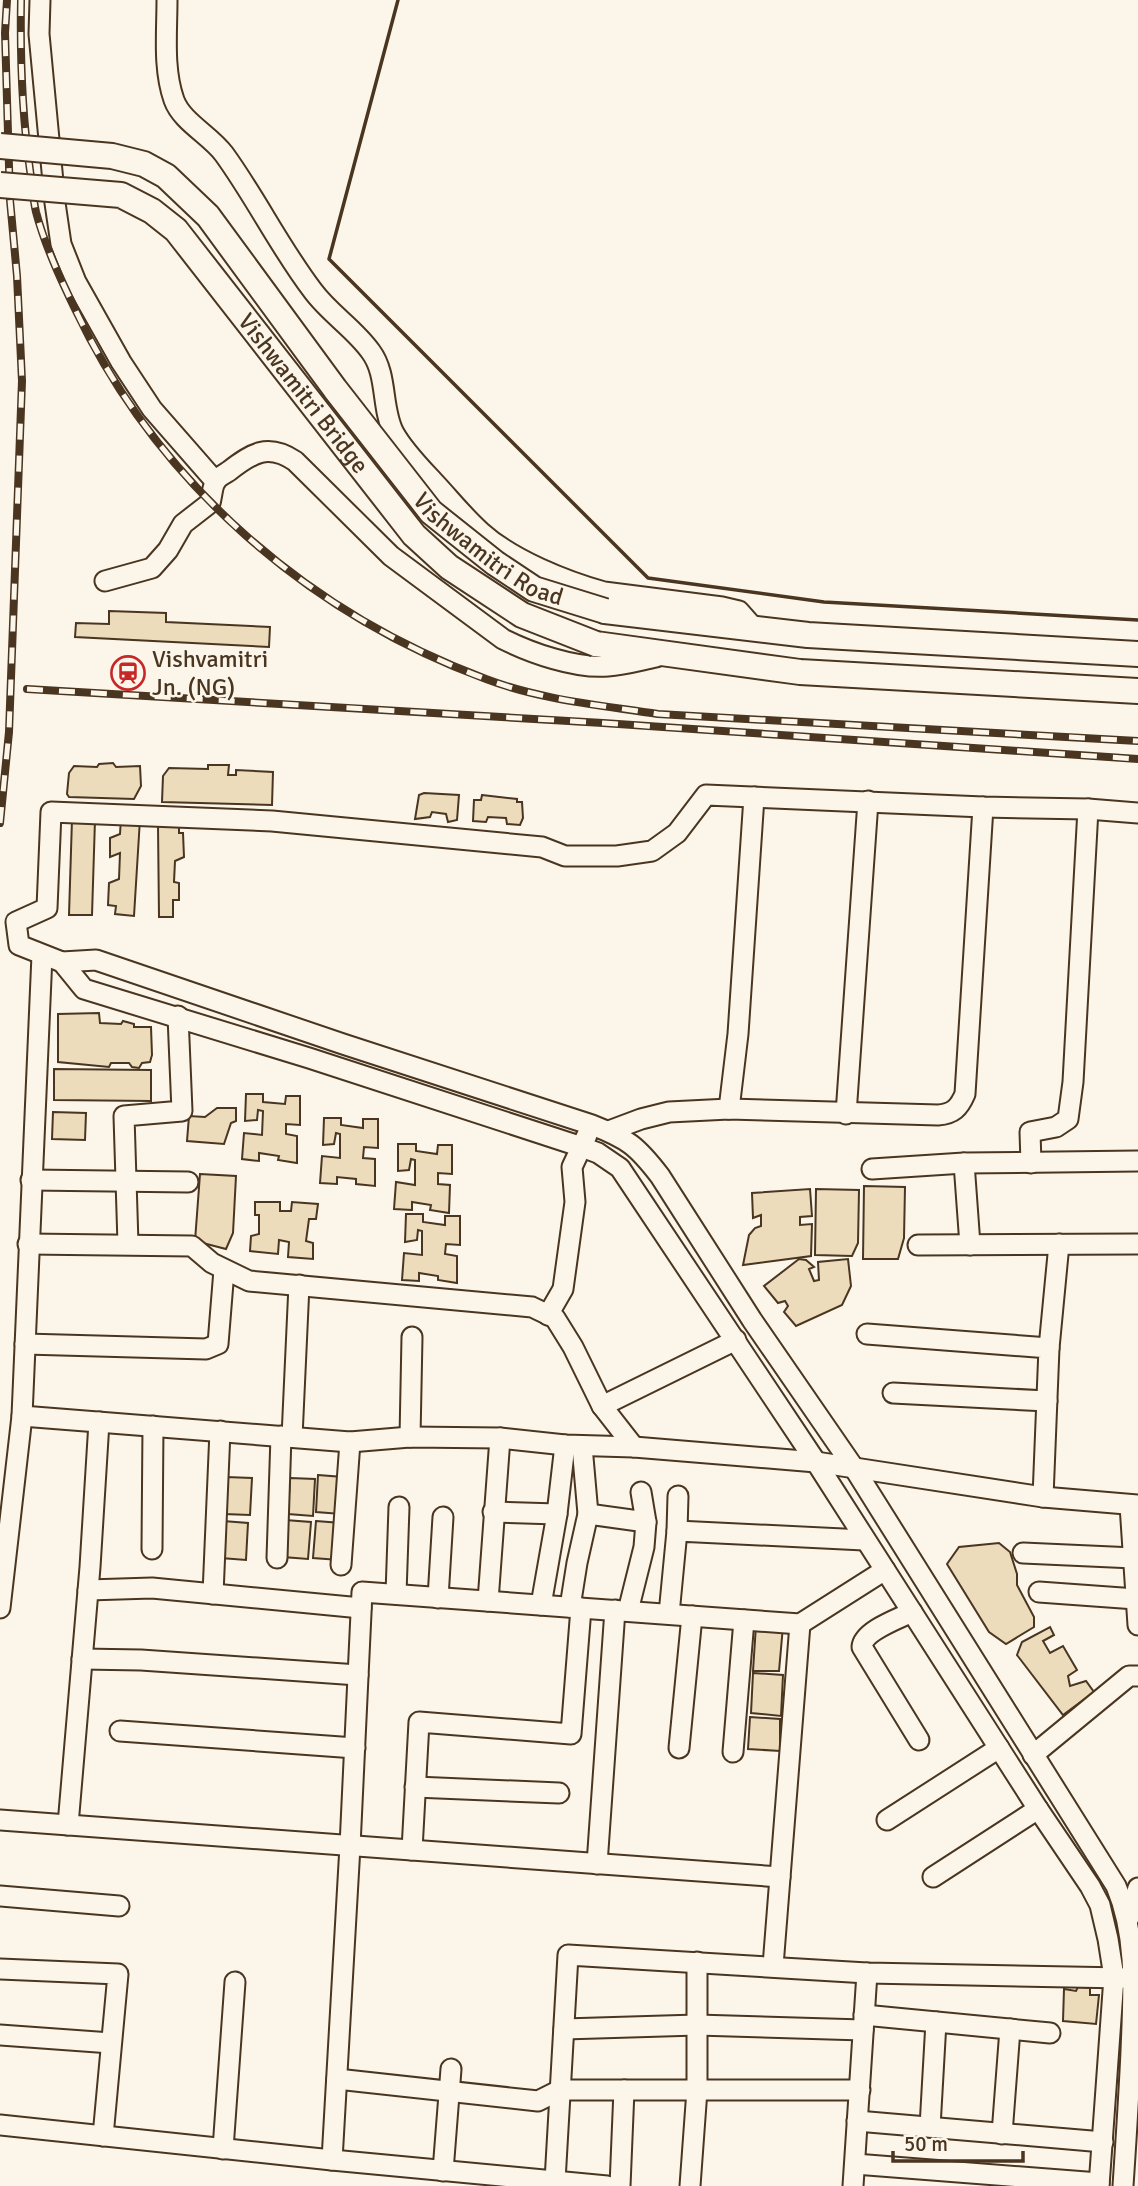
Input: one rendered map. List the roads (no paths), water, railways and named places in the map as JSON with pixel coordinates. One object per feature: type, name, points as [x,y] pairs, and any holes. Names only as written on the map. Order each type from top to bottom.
[{"type":"main road","name":"Vishwamitri Road","points":[[0,146],[112,156],[144,164],[166,176],[208,216],[335,389],[431,512],[495,563],[534,589],[606,611],[808,635],[1138,654]]},
{"type":"main road","name":"Vishwamitri Bridge","points":[[0,186],[121,195],[152,211],[176,230],[414,535],[449,566],[512,608],[596,644],[671,654]]},
{"type":"main road","points":[[671,654],[800,672],[1138,691]]},
{"type":"street","points":[[40,0],[39,34],[61,244],[76,282],[121,362],[152,409],[215,481]]},
{"type":"street","points":[[167,0],[167,59],[169,83],[175,103],[223,152],[313,292],[363,341],[374,356],[380,372],[389,422],[395,436],[470,522],[512,554],[587,587],[604,592],[739,611],[754,628]]},
{"type":"street","points":[[105,581],[152,568],[162,560],[183,524],[211,503],[215,481],[249,455],[260,451],[284,454],[295,461],[391,556],[503,639],[522,649],[572,663],[607,667],[671,654]]},
{"type":"street","points":[[1123,2186],[1134,2087],[1135,1944],[1129,1918],[1116,1886],[854,1468],[752,1320],[660,1176],[633,1144],[600,1128],[96,960],[62,962],[42,955],[19,945],[16,922],[47,908],[51,812],[272,821],[542,846],[565,856],[617,856],[652,851],[677,833],[706,794],[1138,813]]},
{"type":"street","points":[[729,1109],[738,1034],[754,797]]},
{"type":"street","points":[[846,1114],[869,802]]},
{"type":"street","points":[[548,1315],[563,1289],[575,1202],[572,1167],[582,1147],[600,1128],[669,1112],[729,1109],[938,1115],[953,1111],[960,1105],[965,1094],[984,807]]},
{"type":"street","points":[[1031,1163],[1030,1132],[1056,1127],[1068,1119],[1073,1082],[1088,809]]},
{"type":"street","points":[[0,1608],[22,1416],[42,955]]},
{"type":"street","points":[[62,962],[84,989],[178,1016],[582,1147],[609,1159],[628,1177],[736,1340],[1038,1810],[1090,1886],[1100,1905],[1114,1977],[1099,2184],[855,2164]]},
{"type":"street","points":[[128,1244],[124,1116],[182,1111],[178,1016]]},
{"type":"street","points":[[872,1168],[964,1163],[1138,1161]]},
{"type":"street","points":[[964,1163],[970,1245]]},
{"type":"street","points":[[31,1180],[188,1182]]},
{"type":"street","points":[[28,1244],[192,1246],[224,1270],[249,1281],[532,1307],[555,1318],[573,1347],[602,1406],[634,1447]]},
{"type":"street","points":[[1043,1497],[1049,1348],[1059,1244]]},
{"type":"street","points":[[918,1245],[1138,1244]]},
{"type":"street","points":[[24,1344],[206,1349],[218,1344],[224,1270]]},
{"type":"street","points":[[277,1558],[299,1285]]},
{"type":"street","points":[[867,1334],[1049,1348]]},
{"type":"street","points":[[410,1437],[412,1337]]},
{"type":"street","points":[[602,1406],[736,1340]]},
{"type":"street","points":[[893,1393],[1047,1401]]},
{"type":"street","points":[[22,1416],[350,1442],[410,1437],[500,1438],[634,1447],[816,1462],[1043,1497],[1134,1505],[1138,1625]]},
{"type":"street","points":[[68,1825],[99,1422]]},
{"type":"street","points":[[152,1549],[153,1426]]},
{"type":"street","points":[[213,1594],[220,1431]]},
{"type":"street","points":[[488,1601],[500,1438]]},
{"type":"street","points":[[341,1565],[350,1442]]},
{"type":"street","points":[[541,1605],[557,1514],[573,1445]]},
{"type":"street","points":[[412,1850],[419,1722],[571,1734],[576,1563],[588,1514],[573,1445]]},
{"type":"street","points":[[597,1864],[622,1611],[644,1547],[646,1522],[641,1492]]},
{"type":"street","points":[[669,1614],[678,1496]]},
{"type":"street","points":[[396,1594],[399,1507]]},
{"type":"street","points":[[493,1512],[557,1514]]},
{"type":"street","points":[[588,1514],[646,1522]]},
{"type":"street","points":[[438,1598],[443,1517]]},
{"type":"street","points":[[677,1531],[864,1540]]},
{"type":"street","points":[[1023,1553],[1134,1558]]},
{"type":"street","points":[[332,2160],[362,1592],[800,1624],[885,1570]]},
{"type":"street","points":[[88,1590],[152,1588],[361,1608]]},
{"type":"street","points":[[1039,1592],[1136,1599]]},
{"type":"street","points":[[912,1612],[867,1635],[862,1641],[862,1647],[919,1740]]},
{"type":"street","points":[[679,1748],[692,1616]]},
{"type":"street","points":[[733,1752],[744,1620]]},
{"type":"street","points":[[773,1966],[800,1624]]},
{"type":"street","points":[[82,1659],[141,1660],[358,1675]]},
{"type":"street","points":[[1033,1755],[1129,1676],[1138,1676]]},
{"type":"street","points":[[120,1731],[355,1748]]},
{"type":"street","points":[[887,1820],[999,1748]]},
{"type":"street","points":[[415,1787],[559,1793]]},
{"type":"street","points":[[933,1877],[1038,1810]]},
{"type":"street","points":[[0,1820],[780,1877]]},
{"type":"street","points":[[1129,1918],[1138,1888]]},
{"type":"street","points":[[0,1896],[119,1906]]},
{"type":"street","points":[[555,2181],[569,1955],[867,1973],[1134,1978]]},
{"type":"street","points":[[690,2186],[697,2090],[697,1962]]},
{"type":"street","points":[[0,1969],[118,1974],[103,2136]]},
{"type":"street","points":[[853,2186],[867,1973]]},
{"type":"street","points":[[223,2149],[235,1983]]},
{"type":"street","points":[[564,2029],[936,2022],[1050,2033]]},
{"type":"street","points":[[930,2127],[936,2022]]},
{"type":"street","points":[[1003,2134],[1010,2029]]},
{"type":"street","points":[[0,2035],[111,2043]]},
{"type":"street","points":[[443,2171],[451,2069]]},
{"type":"street","points":[[337,2079],[538,2101],[560,2090],[860,2090]]},
{"type":"street","points":[[620,2186],[624,2090]]},
{"type":"street","points":[[858,2121],[1103,2142]]},
{"type":"street","points":[[0,2126],[443,2171],[508,2181],[555,2181],[607,2186]]},
{"type":"railway","points":[[0,823],[9,732],[22,381],[10,200],[5,33],[7,0]]},
{"type":"railway","points":[[21,0],[23,107],[35,207],[49,250],[76,311],[110,373],[150,432],[195,486],[245,535],[300,579],[358,618],[421,651],[486,679],[528,692],[593,705],[658,714],[1138,741]]},
{"type":"railway","points":[[27,689],[603,723],[1138,759]]},
{"type":"place","name":"Vishvamitri Jn. (NG)","points":[[128,673]]}]
